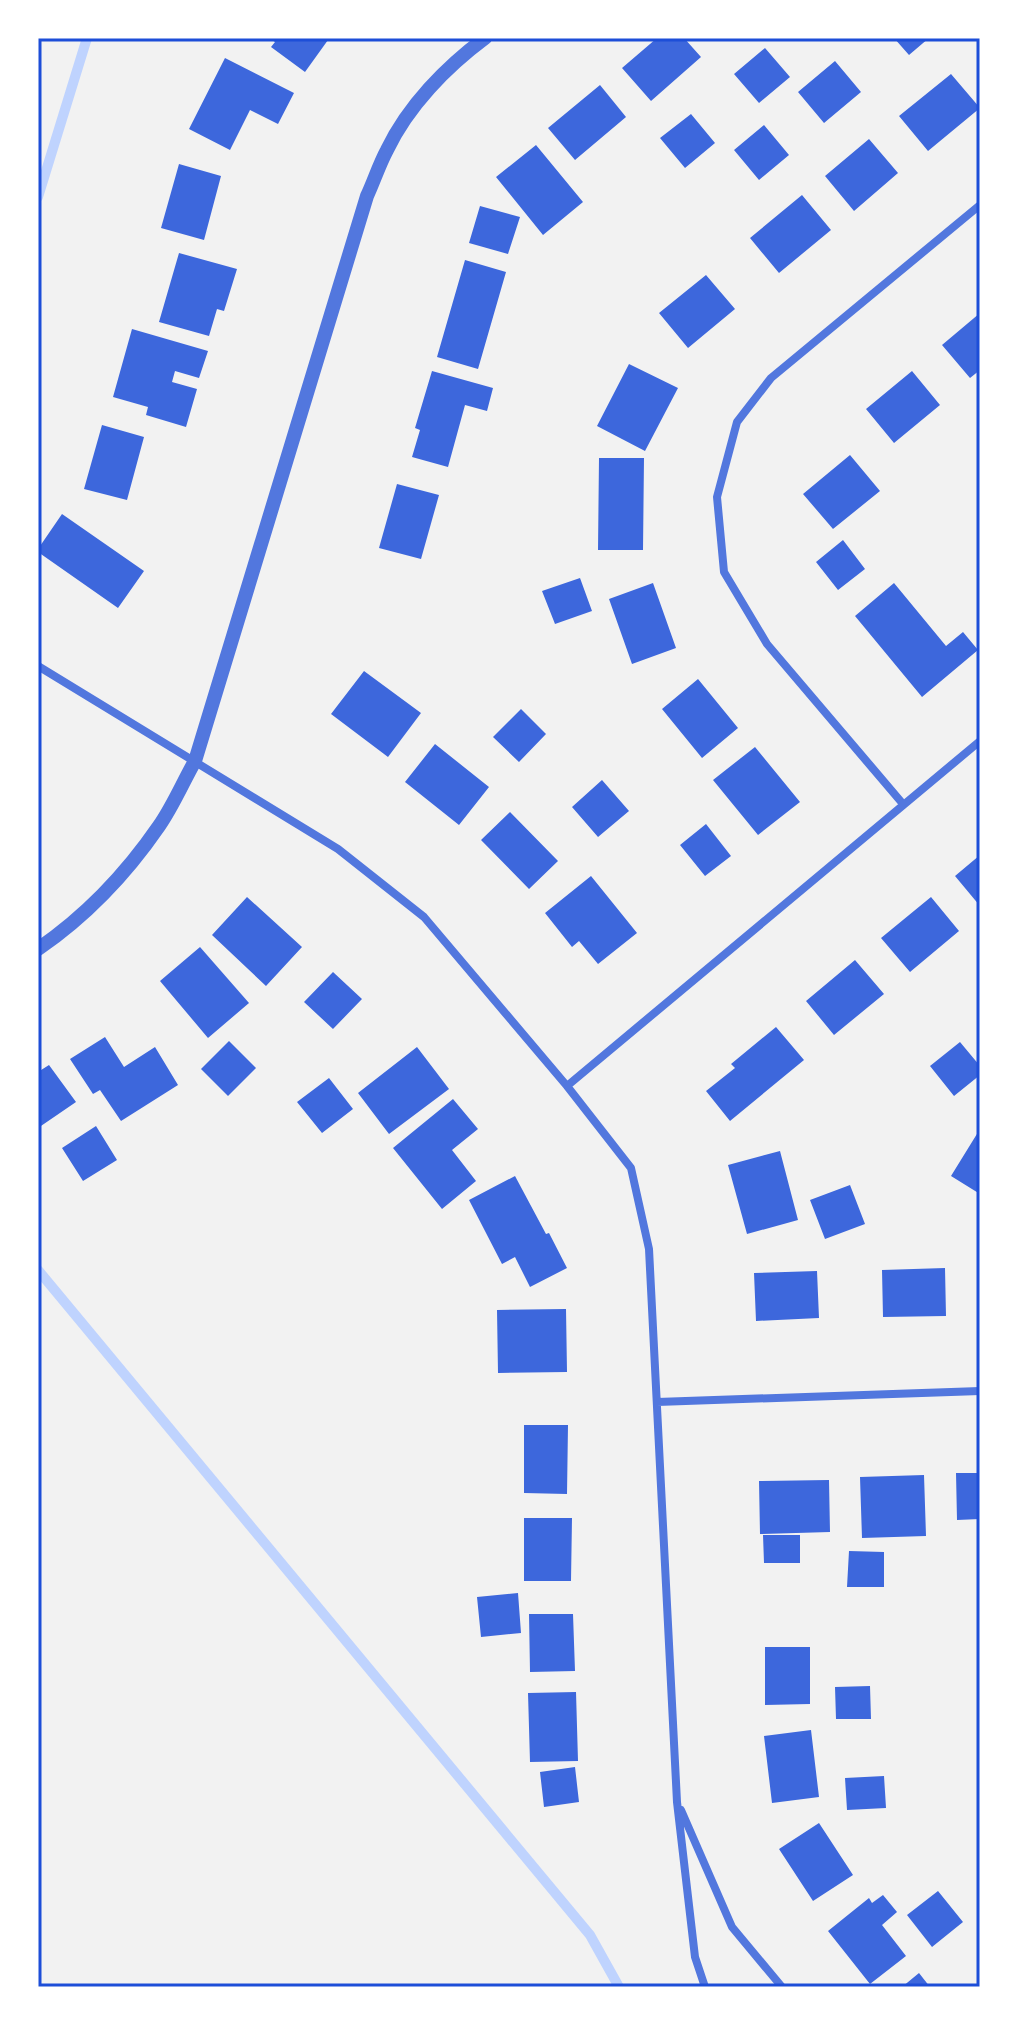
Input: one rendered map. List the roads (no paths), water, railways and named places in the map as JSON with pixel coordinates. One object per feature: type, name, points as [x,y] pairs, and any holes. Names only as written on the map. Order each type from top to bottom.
[{"type":"street","points":[[38,949],[94,904],[127,869],[160,824],[195,761],[367,196],[387,149],[410,112],[455,64],[485,38]]},
{"type":"street","points":[[903,804],[767,644],[724,572],[717,497],[737,422],[771,378],[980,205]]},
{"type":"street","points":[[38,666],[338,849],[424,917],[567,1086],[631,1168],[649,1249],[677,1802],[695,1957],[705,1987]]},
{"type":"street","points":[[567,1086],[980,741]]},
{"type":"street","points":[[657,1402],[980,1391]]},
{"type":"street","points":[[677,1802],[732,1927],[782,1987]]},
{"type":"waterway","points":[[38,197],[87,38]]},
{"type":"waterway","points":[[38,1270],[590,1935],[619,1987]]}]
